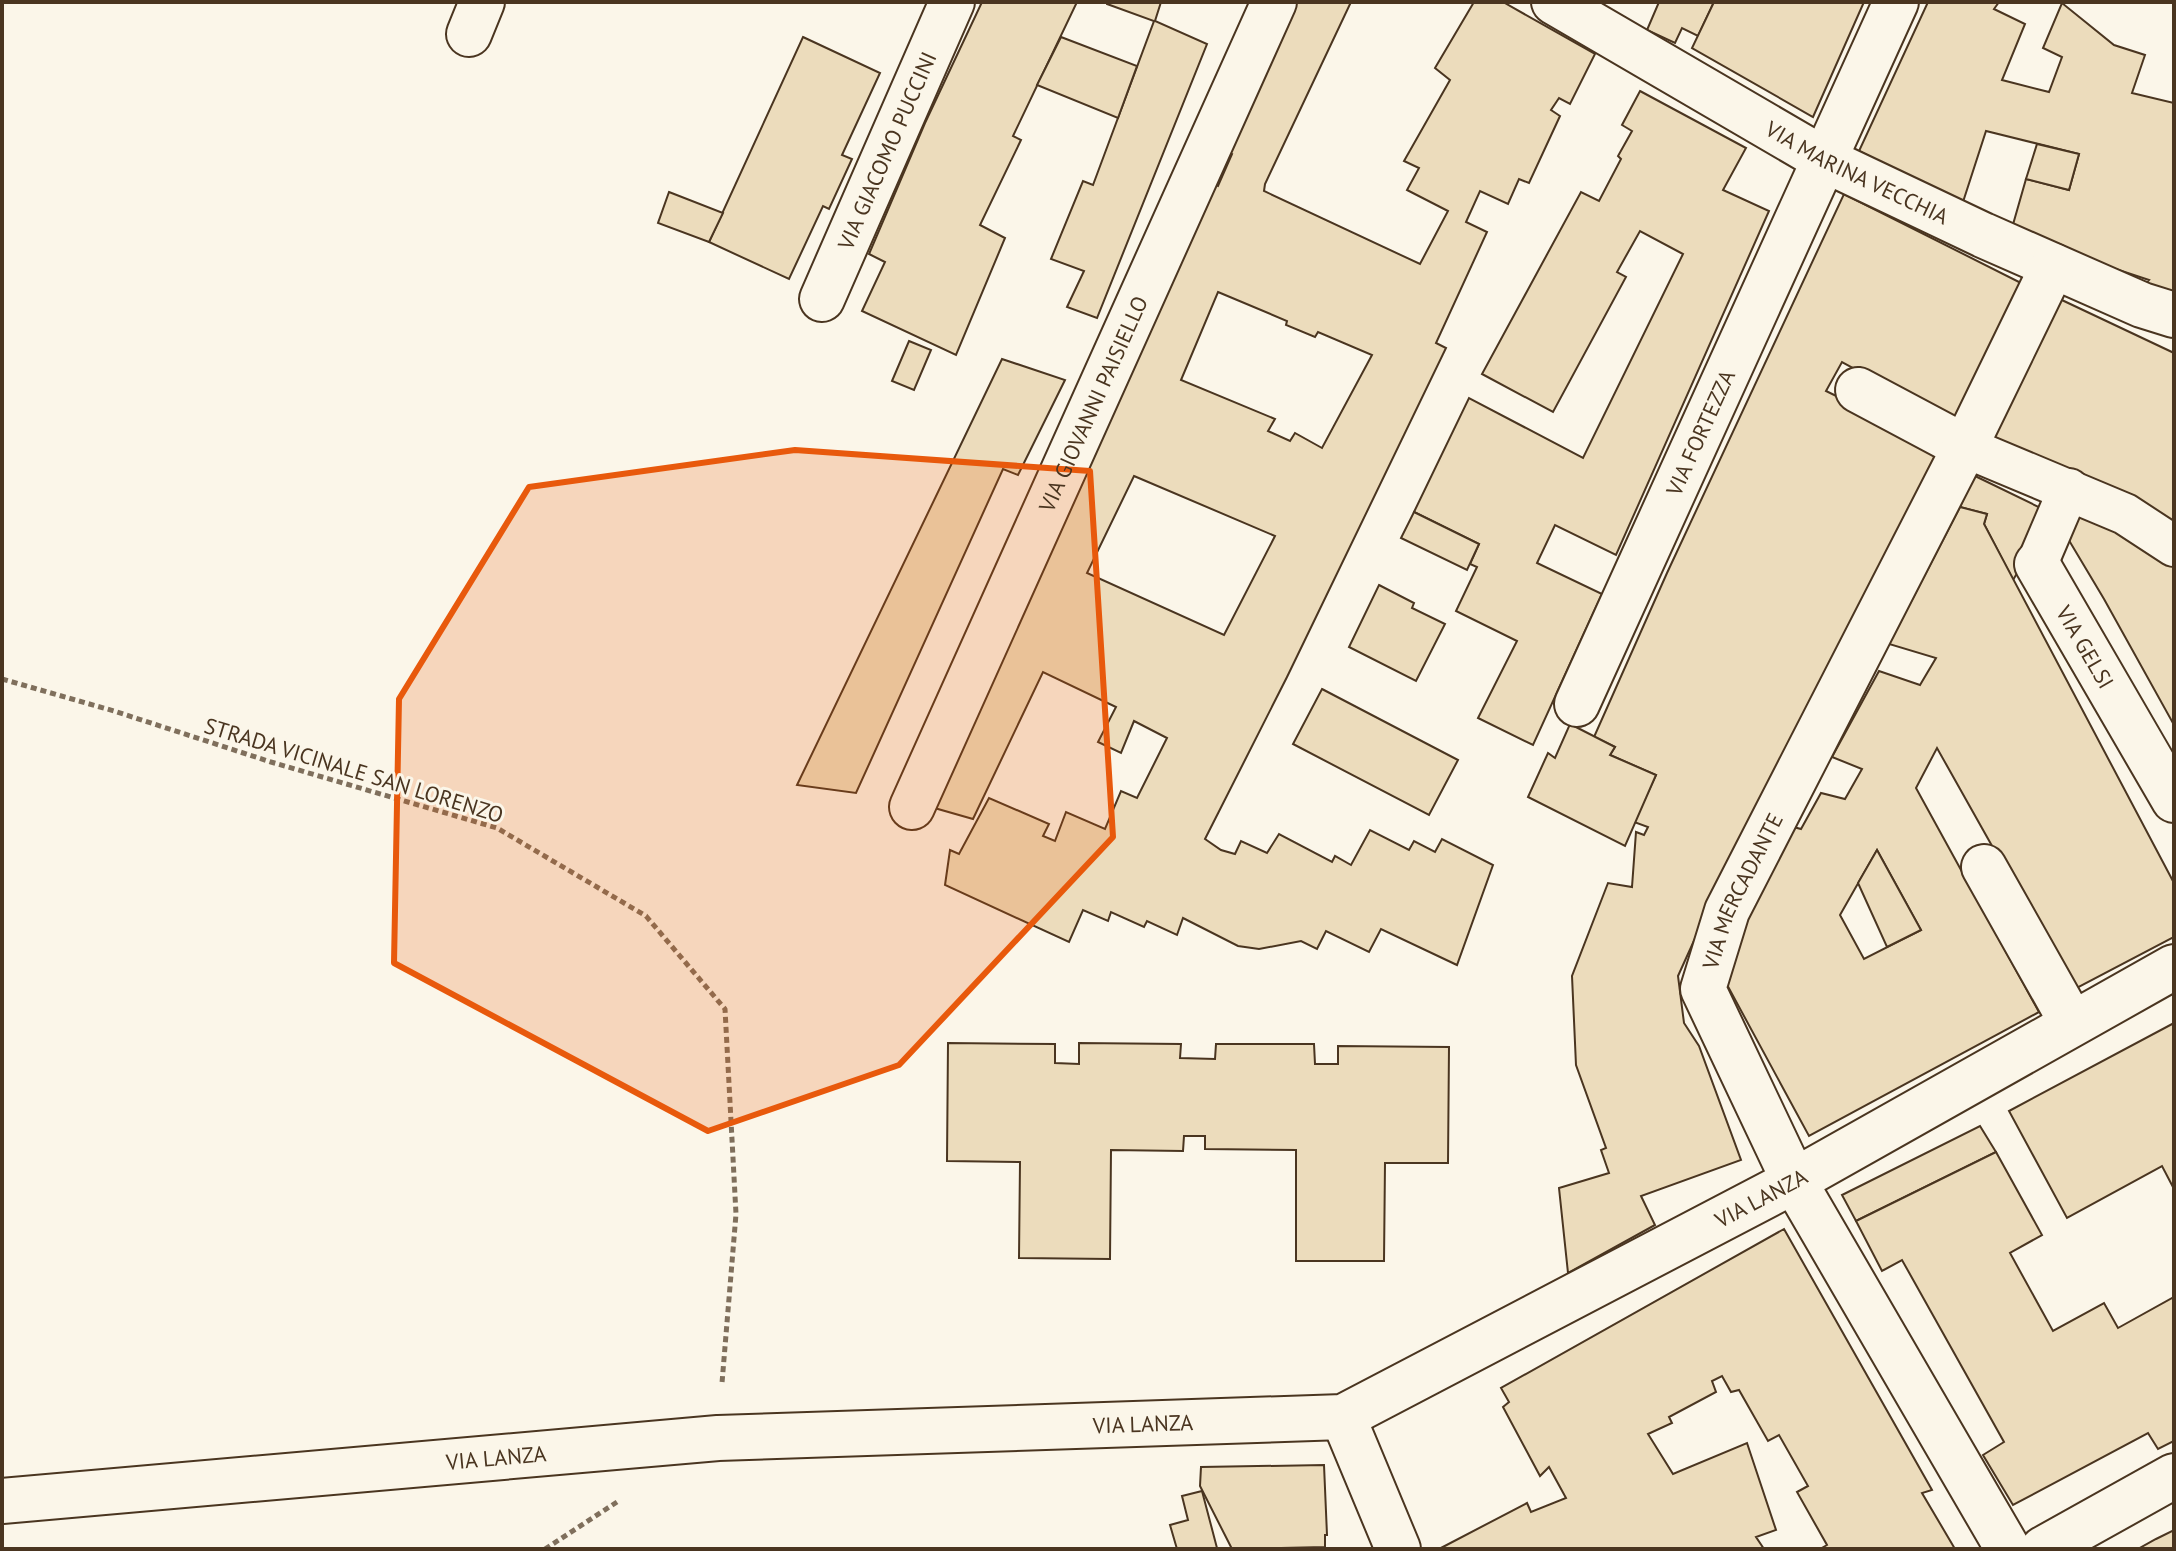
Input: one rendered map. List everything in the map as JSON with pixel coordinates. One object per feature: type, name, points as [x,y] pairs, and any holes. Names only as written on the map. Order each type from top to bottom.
[{"type":"street","name":"VIA GIACOMO PUCCINI","points":[[822,299],[952,2]]},
{"type":"street","name":"VIA GIOVANNI PAISIELLO","points":[[912,807],[1274,2]]},
{"type":"street","name":"VIA MARINA VECCHIA","points":[[1554,2],[1825,160],[1983,235],[2142,305],[2174,315]]},
{"type":"street","name":"VIA FORTEZZA","points":[[1577,704],[1896,2]]},
{"type":"street","name":"VIA MERCADANTE","points":[[2008,1549],[1794,1181],[1703,989],[1727,911],[1965,447],[2053,266]]},
{"type":"street","points":[[1858,390],[1965,447],[2125,514],[2174,546]]},
{"type":"street","name":"VIA GELSI","points":[[2069,489],[2037,564],[2174,800]]},
{"type":"street","points":[[1984,867],[2072,1023]]},
{"type":"street","name":"VIA LANZA","points":[[2,1501],[718,1438],[1343,1417],[1794,1181],[2174,967]]},
{"type":"street","points":[[1343,1417],[1398,1549]]},
{"type":"street","points":[[2043,1549],[2174,1476]]},
{"type":"path","name":"STRADA VICINALE SAN LORENZO","points":[[2,679],[497,828],[646,916],[725,1009],[736,1214],[718,1438]]},
{"type":"path","points":[[545,1549],[619,1501]]},
{"type":"highlighted area","points":[[795,450],[1090,471],[1113,837],[899,1065],[708,1131],[394,963],[399,699],[529,487]]},
{"type":"building","points":[[982,2],[1077,2],[1013,136],[1021,140],[980,225],[1005,238],[956,355],[862,311],[885,262],[869,254],[925,123]]},
{"type":"building","points":[[1107,2],[1161,2],[1155,21],[1207,44],[1097,318],[1067,307],[1084,271],[1051,259],[1083,181],[1093,185],[1154,21]]},
{"type":"building","points":[[1268,2],[1351,2],[1264,191],[1420,264],[1448,211],[1407,190],[1419,168],[1404,161],[1450,80],[1435,68],[1474,2],[1503,2],[1595,54],[1570,104],[1559,98],[1551,110],[1560,116],[1529,183],[1519,179],[1508,204],[1480,191],[1466,222],[1487,232],[1436,343],[1446,348],[1205,839],[1221,850],[1235,854],[1241,841],[1267,853],[1279,834],[1332,862],[1335,856],[1351,865],[1370,830],[1409,850],[1414,841],[1435,852],[1442,839],[1493,865],[1457,965],[1381,929],[1369,952],[1326,931],[1317,949],[1301,941],[1259,949],[1238,946],[1183,918],[1177,935],[1147,921],[1144,927],[1111,912],[1108,921],[1083,910],[1069,942],[945,885],[950,850],[959,854],[989,798],[1049,824],[1043,836],[1055,841],[1066,812],[1105,829],[1121,791],[1137,798],[1167,738],[1134,721],[1121,753],[1098,742],[1116,707],[1043,672],[973,819],[910,801],[1192,174],[1218,186],[1232,154],[1226,152]],"holes":[[[1218,292],[1287,321],[1286,325],[1315,337],[1318,332],[1372,355],[1322,448],[1295,433],[1290,441],[1268,431],[1275,419],[1181,380]],[[1134,476],[1275,536],[1224,635],[1087,573]]]},
{"type":"building","points":[[1659,2],[1714,2],[1698,36],[1682,28],[1675,43],[1647,30]]},
{"type":"building","points":[[1714,2],[1864,2],[1813,117],[1692,48]]},
{"type":"building","points":[[1928,2],[1999,2],[1994,9],[2025,24],[2002,80],[2049,92],[2062,57],[2043,48],[2062,3],[2114,45],[2145,55],[2132,93],[2174,103],[2174,293],[2145,284],[2149,280],[2046,246],[2012,228],[2026,179],[2069,190],[2079,154],[1986,131],[1962,205],[1859,151]]},
{"type":"building","points":[[803,37],[880,73],[842,155],[852,159],[829,209],[823,206],[789,279],[709,242]]},
{"type":"building","points":[[1061,37],[1137,66],[1118,118],[1037,85]]},
{"type":"building","points":[[1640,91],[1746,148],[1723,190],[1769,211],[1616,555],[1555,525],[1537,563],[1602,594],[1533,745],[1478,718],[1517,641],[1456,611],[1477,567],[1470,564],[1479,544],[1414,512],[1469,398],[1583,458],[1683,254],[1640,231],[1617,272],[1626,277],[1553,412],[1482,374],[1581,192],[1599,201],[1632,131],[1622,125]]},
{"type":"building","points":[[2037,144],[2079,154],[2069,190],[2026,179]]},
{"type":"building","points":[[669,192],[723,213],[709,242],[658,223]]},
{"type":"building","points":[[1844,194],[2025,285],[1958,425],[1842,362],[1826,391],[1947,450],[1712,901],[1678,976],[1684,1023],[1699,1046],[1741,1160],[1641,1196],[1655,1225],[1568,1273],[1559,1188],[1609,1173],[1601,1150],[1606,1148],[1576,1065],[1572,976],[1608,883],[1632,887],[1636,832],[1644,835],[1648,827],[1634,822],[1656,775],[1610,755],[1615,747],[1594,737]]},
{"type":"building","points":[[2047,293],[2174,353],[2174,540],[1973,440]]},
{"type":"building","points":[[909,341],[931,350],[914,390],[892,381]]},
{"type":"building","points":[[1002,359],[1065,380],[1018,475],[1003,469],[856,793],[797,785]]},
{"type":"building","points":[[1973,475],[2053,514],[2013,580],[1984,524],[1987,514],[1960,507]]},
{"type":"building","points":[[2074,499],[2174,566],[2174,725],[2061,527]]},
{"type":"building","points":[[1960,507],[1987,514],[1984,524],[2174,883],[2174,937],[2073,990],[1937,748],[1916,788],[2039,1012],[1809,1136],[1725,981],[1752,895],[1786,825],[1801,829],[1821,793],[1845,799],[1862,769],[1832,757],[1879,671],[1920,685],[1936,658],[1889,644]],"holes":[[[1877,850],[1921,930],[1864,959],[1840,915]]]},
{"type":"building","points":[[1414,512],[1479,544],[1467,570],[1401,538]]},
{"type":"building","points":[[1379,585],[1414,603],[1412,608],[1445,624],[1416,681],[1349,647]]},
{"type":"building","points":[[1322,689],[1458,760],[1429,815],[1293,744]]},
{"type":"building","points":[[1570,724],[1615,747],[1610,755],[1656,775],[1625,846],[1528,797],[1548,753],[1555,758]]},
{"type":"building","points":[[1877,850],[1921,930],[1887,947],[1858,883]]},
{"type":"building","points":[[2174,1023],[2174,1189],[2162,1166],[2067,1218],[2009,1111]]},
{"type":"building","points":[[948,1043],[1055,1044],[1055,1063],[1079,1064],[1079,1043],[1181,1044],[1180,1058],[1215,1059],[1216,1044],[1314,1044],[1315,1064],[1338,1064],[1338,1046],[1449,1047],[1448,1163],[1385,1163],[1384,1261],[1296,1261],[1296,1150],[1205,1149],[1205,1136],[1184,1136],[1183,1151],[1111,1150],[1110,1259],[1019,1258],[1020,1162],[947,1161]]},
{"type":"building","points":[[1980,1126],[1996,1152],[1856,1221],[1842,1195]]},
{"type":"building","points":[[1996,1152],[2042,1235],[2010,1253],[2053,1331],[2104,1303],[2118,1328],[2174,1297],[2174,1441],[2158,1449],[2148,1433],[2013,1505],[1983,1455],[2004,1442],[1902,1260],[1882,1271],[1856,1221]]},
{"type":"building","points":[[1784,1229],[1932,1490],[1922,1493],[1955,1549],[1820,1549],[1827,1545],[1797,1492],[1808,1486],[1779,1435],[1768,1441],[1739,1390],[1731,1392],[1722,1376],[1712,1381],[1716,1392],[1669,1417],[1672,1423],[1648,1434],[1673,1474],[1747,1443],[1776,1530],[1756,1537],[1764,1549],[1439,1549],[1527,1503],[1531,1512],[1566,1498],[1549,1467],[1540,1476],[1503,1407],[1509,1402],[1501,1388]]},
{"type":"building","points":[[1324,1465],[1325,1547],[1232,1549],[1200,1486],[1201,1467]]},
{"type":"building","points":[[1202,1491],[1217,1548],[1177,1549],[1170,1525],[1188,1520],[1182,1496]]},
{"type":"building","points":[[2174,1530],[2174,1549],[2138,1549],[2156,1539]]}]
